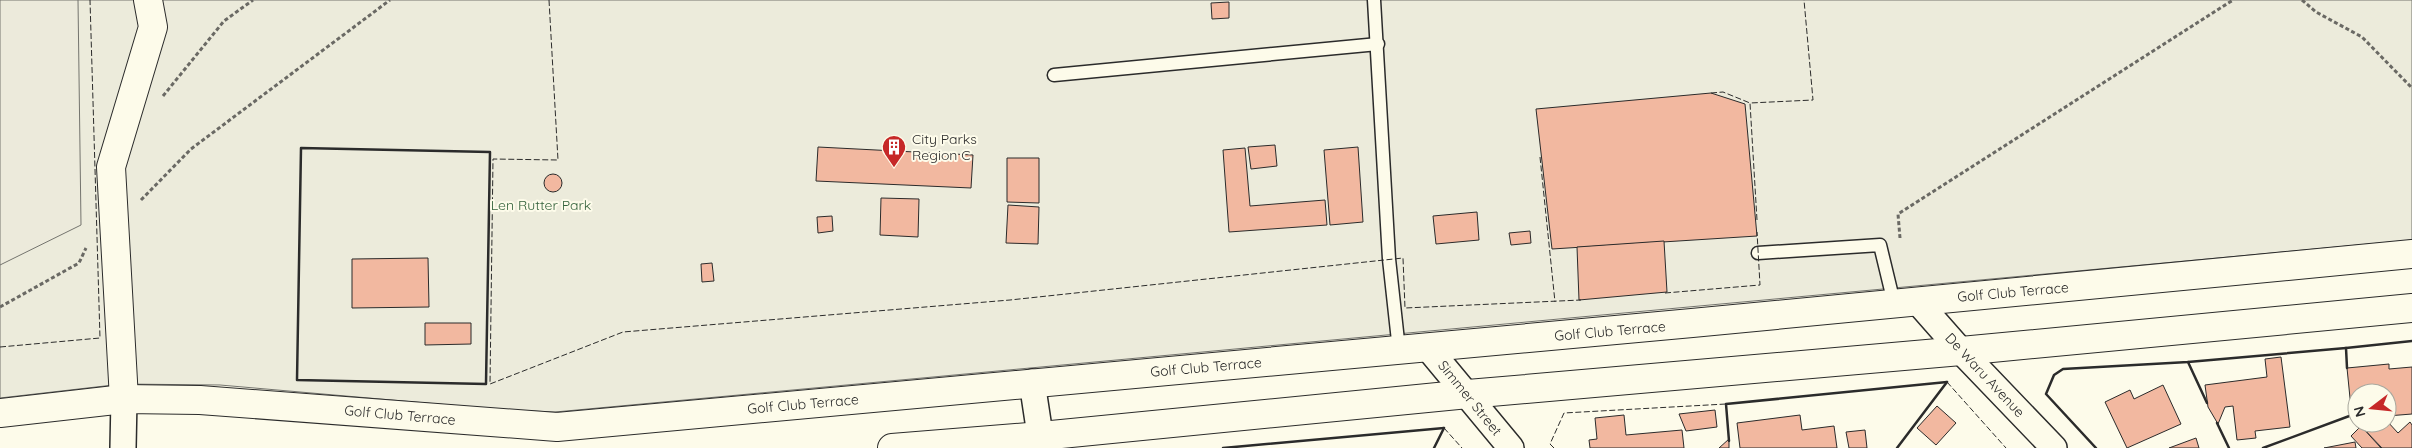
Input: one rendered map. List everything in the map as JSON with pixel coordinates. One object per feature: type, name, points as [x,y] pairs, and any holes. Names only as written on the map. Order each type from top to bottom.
[{"type":"street","points":[[123,448],[124,399],[112,167],[152,27],[148,0]]},
{"type":"street","name":"Golf Club Terrace","points":[[0,413],[124,399],[200,400],[557,427],[1032,382],[1428,348],[2412,254]]},
{"type":"street","name":"De Waru Avenue","points":[[1906,302],[1961,351],[2054,448]]},
{"type":"street","points":[[892,448],[1041,442],[1468,394],[1961,351],[2412,308]]},
{"type":"street","name":"Simmer Street","points":[[1428,348],[1511,448]]},
{"type":"street","points":[[1032,382],[1041,442]]},
{"type":"lane","points":[[1374,0],[1389,259],[1399,350]]},
{"type":"lane","points":[[1054,75],[1378,44]]},
{"type":"lane","points":[[1758,253],[1880,245],[1906,302]]},
{"type":"path","points":[[135,206],[191,149],[390,0]]},
{"type":"path","points":[[1900,241],[1898,214],[2233,0]]},
{"type":"path","points":[[2302,0],[2316,12],[2362,37],[2412,88]]},
{"type":"path","points":[[79,263],[93,248]]},
{"type":"green space","name":"Len Rutter Park","points":[[0,0],[2412,0],[2412,240],[555,412],[506,410],[220,385],[122,384],[0,398]]},
{"type":"shaded area","points":[[0,0],[78,0],[81,225],[0,265]]},
{"type":"building","points":[[1229,2],[1229,18],[1212,19],[1211,3]]},
{"type":"building","points":[[1711,93],[1745,104],[1757,236],[1552,249],[1536,109]]},
{"type":"building","points":[[1275,145],[1277,166],[1251,169],[1248,147]]},
{"type":"building","name":"City Parks Region C","points":[[818,147],[973,155],[971,188],[816,181]]},
{"type":"building","points":[[1358,147],[1363,222],[1330,225],[1324,150]]},
{"type":"building","points":[[1245,148],[1250,206],[1325,200],[1327,225],[1229,232],[1223,150]]},
{"type":"building","name":"City Parks Region C","points":[[1007,158],[1039,158],[1039,203],[1007,202]]},
{"type":"building","points":[[553,174],[559,177],[562,183],[559,189],[553,192],[547,189],[544,183],[547,177]]},
{"type":"building","name":"City Parks Region C","points":[[881,198],[919,199],[918,237],[880,235]]},
{"type":"building","points":[[1008,205],[1039,207],[1038,244],[1006,243]]},
{"type":"building","points":[[1477,212],[1479,240],[1436,244],[1433,216]]},
{"type":"building","points":[[832,216],[833,231],[818,233],[817,217]]},
{"type":"building","points":[[1530,231],[1531,243],[1511,245],[1509,233]]},
{"type":"building","points":[[1664,241],[1667,292],[1579,300],[1577,247]]},
{"type":"building","points":[[428,258],[429,307],[352,308],[352,259]]},
{"type":"building","points":[[712,263],[714,281],[702,282],[701,264]]},
{"type":"building","points":[[425,323],[471,323],[471,344],[425,345]]},
{"type":"building","points":[[2281,357],[2290,427],[2255,431],[2256,438],[2237,440],[2233,406],[2225,407],[2218,424],[2208,407],[2205,385],[2267,377],[2265,359]]},
{"type":"building","points":[[2389,364],[2389,369],[2412,367],[2412,414],[2397,415],[2397,383],[2348,383],[2347,368]]},
{"type":"building","points":[[2163,385],[2181,424],[2127,448],[2105,402],[2130,390],[2134,399]]},
{"type":"building","points":[[1937,406],[1956,423],[1936,445],[1917,428]]},
{"type":"building","points":[[1715,410],[1717,427],[1686,431],[1679,414]]},
{"type":"building","points":[[1624,415],[1626,435],[1682,430],[1684,448],[1590,448],[1589,440],[1597,439],[1595,418]]},
{"type":"building","points":[[1800,415],[1802,430],[1834,426],[1837,448],[1740,448],[1737,423]]},
{"type":"building","points":[[2410,422],[2412,425],[2412,448],[2382,448],[2368,433],[2398,433]]},
{"type":"building","points":[[1865,430],[1867,448],[1849,448],[1846,432]]},
{"type":"building","points":[[2354,433],[2367,433],[2381,448],[2362,448],[2351,436]]},
{"type":"building","points":[[2196,438],[2199,448],[2169,448]]},
{"type":"building","points":[[1729,439],[1729,448],[1719,448]]},
{"type":"building","points":[[2355,442],[2356,448],[2324,448]]},
{"type":"fence","points":[[0,347],[100,338],[90,0]]},
{"type":"fence","points":[[549,0],[558,160],[493,159],[490,384],[623,332],[1010,300],[1403,258],[1405,308],[1581,300]]},
{"type":"fence","points":[[1757,220],[1750,103],[1813,100],[1804,0]]},
{"type":"fence","points":[[1711,93],[1723,92],[1750,103]]},
{"type":"fence","points":[[1540,157],[1555,302]]},
{"type":"fence","points":[[1665,293],[1760,285],[1757,232]]},
{"type":"fence","points":[[1947,382],[2006,448]]},
{"type":"fence","points":[[1554,448],[1550,444],[1564,413],[1726,404]]},
{"type":"fence","points":[[1444,428],[1462,448]]},
{"type":"wall","points":[[301,148],[490,152],[486,384],[297,380],[301,148]]},
{"type":"wall","points":[[2347,368],[2346,348],[2412,341]]},
{"type":"wall","points":[[2096,448],[2046,394],[2054,375],[2063,369],[2188,362],[2346,348]]},
{"type":"wall","points":[[2188,362],[2207,403]]},
{"type":"wall","points":[[1729,441],[1726,404],[1947,382]]},
{"type":"wall","points":[[1897,448],[1947,382]]},
{"type":"wall","points":[[2263,448],[2347,417]]},
{"type":"wall","points":[[2217,423],[2229,448]]},
{"type":"wall","points":[[1223,448],[1444,428]]},
{"type":"wall","points":[[1434,448],[1444,428]]},
{"type":"place","name":"City Parks Region C","points":[[894,168]]}]
